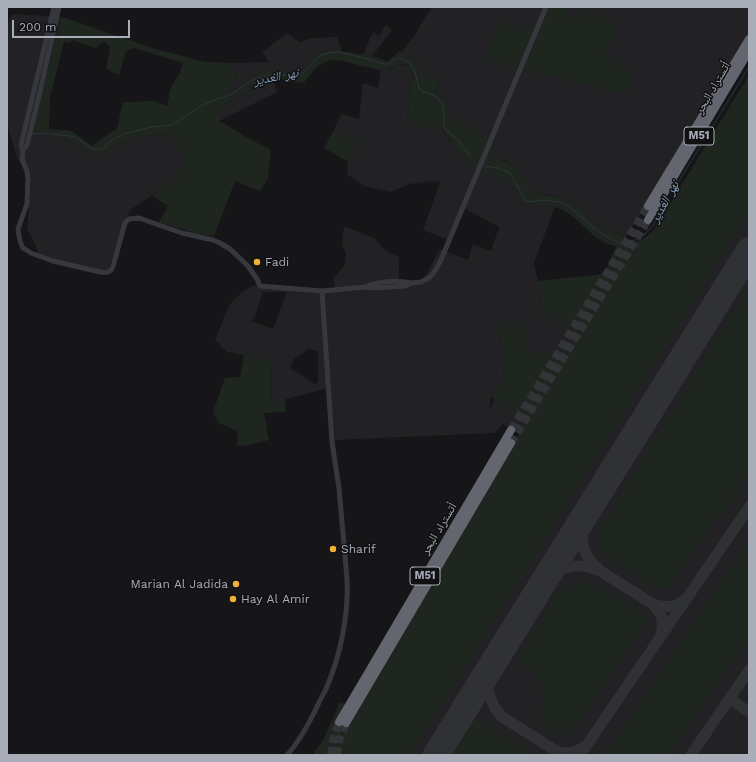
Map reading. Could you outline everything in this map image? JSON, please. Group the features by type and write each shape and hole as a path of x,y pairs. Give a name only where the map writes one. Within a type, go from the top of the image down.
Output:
{"highway":[{"name":"أتستراد البحر","path":"648,206 749,39"},
{"name":"أتستراد البحر","path":"648,220 749,51"},
{"name":"أتستراد البحر","path":"511,430 342,722 511,443"}],"street":[{"path":"54,7 21,145 23,150 22,159 27,171 28,189 27,204 18,231 23,248 32,253 65,264 105,273 109,272 113,266 126,223 129,219 139,218 182,233 220,243 230,249 248,266 260,286 322,291 365,287 370,284 390,282 404,282 411,284 421,282 433,275 451,236 546,7"},
{"path":"23,150 27,145 43,83 59,7"},
{"path":"292,755 326,689 340,644 345,621 347,591 340,496 332,442 322,291"},
{"path":"287,755 296,745"}],"shaded area":[{"path":"432,7 545,7 534,34 484,59 604,54 615,39 575,25 563,7 749,7 749,34 737,58 626,237 605,229 592,221 579,208 568,201 551,195 532,194 527,183 516,169 504,160 489,155 483,138 469,124 449,115 446,102 435,92 439,83 423,74 418,64 401,53 417,32"},
{"path":"545,7 563,7 575,25 588,9 616,21 616,35 604,54 635,73 630,88 618,93 484,59 501,19 534,33"},
{"path":"12,14 62,17 32,129 72,143 97,156 130,138 149,134 174,135 180,147 182,163 177,179 130,210 107,272 39,255 27,229 31,185 24,168 17,158 8,128 7,118 7,26"},
{"path":"62,17 156,49 205,62 232,63 236,77 229,89 231,92 249,79 274,70 299,72 315,55 340,47 342,51 372,56 388,62 399,51 418,64 423,74 439,83 435,92 446,102 449,115 469,124 483,138 494,140 490,155 504,161 516,169 525,180 532,194 553,196 579,207 596,224 626,237 621,245 639,241 654,230 749,75 749,212 412,752 416,755 313,755 323,740 340,702 347,705 365,690 527,421 491,397 504,377 499,325 523,320 527,353 541,353 562,360 578,336 552,316 542,314 538,281 604,274 616,246 600,240 576,219 559,208 534,206 516,201 515,198 520,195 507,180 481,171 473,165 458,150 441,127 427,127 407,123 410,87 413,75 408,66 404,64 397,64 389,69 382,70 341,61 328,61 316,68 304,83 274,79 256,86 224,105 216,108 220,121 251,140 270,149 270,161 268,178 260,191 235,181 214,236 198,234 159,222 168,206 152,196 177,179 182,163 180,147 174,135 149,134 130,138 97,156 72,143 32,129","holes":["72,40 95,48 104,42 110,46 106,69 119,75 126,51 134,48 183,63 180,73 171,87 167,106 155,101 123,102 117,128 92,146 72,131 49,129 50,97 64,42 70,43"]},
{"path":"386,25 392,30 372,56 363,55 373,32 379,36"},
{"path":"287,33 300,42 312,38 337,37 340,47 315,55 299,73 285,70 249,79 231,92 229,89 236,77 232,63 269,62 262,52"},
{"path":"400,64 408,66 413,75 410,87 407,123 427,127 441,127 449,140 470,163 480,170 507,179 520,195 539,206 555,207 534,263 542,314 633,264 749,77 749,755 313,755 318,746 339,737 520,434 503,424 494,433 335,440 329,388 286,399 271,406 272,360 227,352 215,340 227,310 232,302 242,292 251,287 256,285 271,288 322,290 335,288 333,278 345,265 346,254 342,244 344,227 374,238 387,252 399,257 399,282 423,280 440,249 468,260 473,244 491,251 499,227 464,208 447,239 423,230 440,182 433,181 409,184 391,192 364,186 347,174 348,162 360,140 334,130 341,114 359,119 363,83 378,88 381,70 387,70","holes":["263,292 287,292 273,329 251,321 255,316","499,325 527,353 541,353 562,360 578,336 529,421 495,399 489,410 491,397 504,377","309,349 318,351 318,383 315,384 290,368 294,359"]},
{"path":"274,79 277,92 219,121 216,108 224,105 256,86"},
{"path":"334,130 360,140 348,162 324,148"},
{"path":"749,287 749,474 671,585 665,589 657,589 608,558 602,551 599,538 600,529"},
{"path":"244,355 272,360 271,405 286,399 285,412 264,413 269,440 245,446 237,445 238,432 218,423 213,412 225,378 240,377"},
{"path":"749,542 749,638 669,755 603,755"},
{"path":"581,582 597,585 622,599 643,614 645,623 643,629 575,726 566,732 557,734 545,727 540,719 543,696 537,677 529,667 517,660 557,595 562,590"},
{"path":"475,718 534,755 453,755"}],"waterway":[{"name":"نهر الغدير","path":"32,134 41,133 75,137 91,148 100,150 112,140 124,134 151,127 172,125 199,107 230,95 254,79 277,74 295,76 301,75 321,55 338,52 384,64 389,64 397,58 400,58 410,64 414,69 419,88 422,91 437,97 443,104 444,124 446,130 459,141 471,157"},
{"name":"نهر الغدير","path":"485,166 498,168 510,173 526,201 530,202 543,200 559,202 573,209 591,226 605,236 621,243 633,241 644,235 656,221 667,195 679,181 749,67"}],"taxiway":[{"path":"580,755 749,507"},
{"path":"585,514 582,529 583,544 588,558 599,569"},
{"path":"536,593 549,577 562,569 573,566 591,568 602,572 653,604 662,618 661,634"},
{"path":"653,604 673,606 684,600"},
{"path":"490,667 488,685 490,697 495,708 502,717 556,751 558,755"},
{"path":"691,755 749,670"},
{"path":"730,699 749,712"},
{"path":"556,751 571,753 578,751 585,746"}],"runway":[{"path":"436,755 749,251"}],"tunnel":[{"path":"511,430 648,206"},
{"path":"511,443 648,220"},
{"path":"331,755 333,740 339,722"},
{"path":"337,755 339,741 346,723"}],"place":[{"name":"Fadi","path":"257,262"},
{"name":"Sharif","path":"333,549"},
{"name":"Marian Al Jadida","path":"236,584"},
{"name":"Hay Al Amir","path":"233,599"}]}
